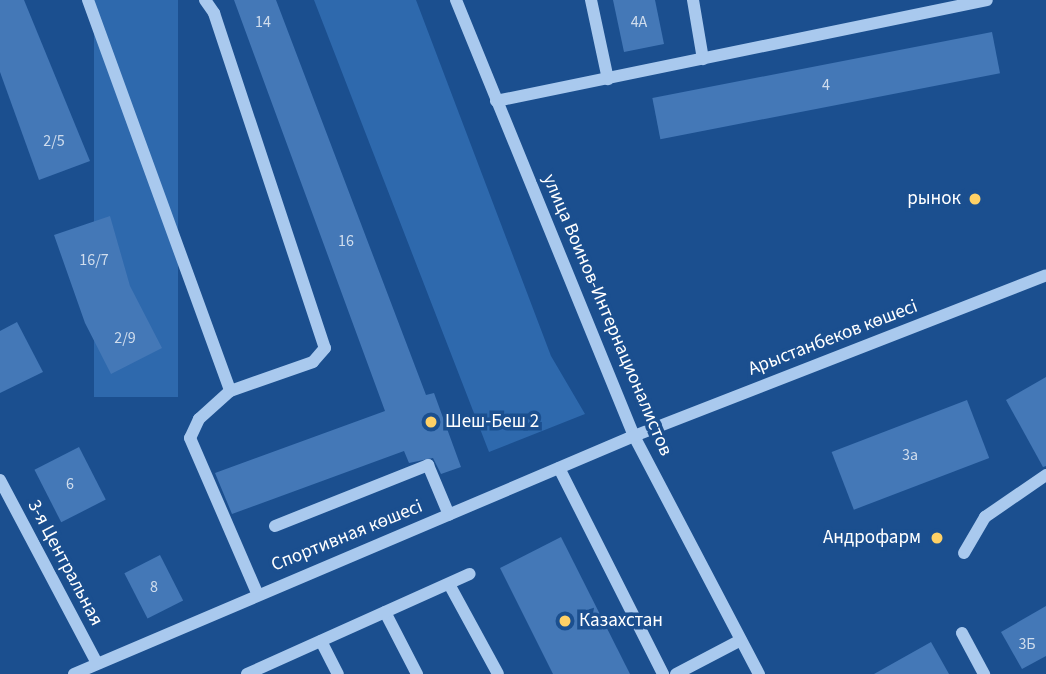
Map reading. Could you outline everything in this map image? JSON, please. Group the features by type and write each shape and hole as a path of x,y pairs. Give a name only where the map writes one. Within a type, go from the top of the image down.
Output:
{"street":[{"path":"88,0 230,391"},
{"path":"205,0 214,13 325,348 313,362 230,391 199,419 190,438 257,593"},
{"name":"улица Воинов-Интернационалистов","path":"456,0 634,436 759,674"},
{"path":"591,0 608,79"},
{"path":"693,0 703,59"},
{"path":"496,102 987,0"},
{"name":"Арыстанбеков көшесі","path":"634,436 1046,275"},
{"name":"Спортивная көшесі","path":"74,674 257,593 449,516 634,436"},
{"path":"275,526 428,465 449,516"},
{"path":"559,468 663,674"},
{"path":"964,553 985,517 1046,475"},
{"name":"3-я Центральная","path":"0,480 97,663"},
{"path":"247,674 261,671 471,574"},
{"path":"449,584 498,674"},
{"path":"385,612 417,674"},
{"path":"962,633 984,674"},
{"path":"676,674 741,640"},
{"path":"321,641 338,674"}],"shaded area":[{"path":"94,0 178,0 178,397 94,397"},
{"path":"314,0 416,0 551,356 585,414 489,452"}],"building":[{"path":"0,0 24,0 90,161 39,180 0,72"},
{"path":"234,0 276,0 426,395 434,393 461,467 441,474 433,458 409,463 404,451 232,514 215,473 385,411"},
{"path":"613,0 655,0 664,44 624,52"},
{"path":"992,32 1000,73 660,139 652,98"},
{"path":"110,216 130,286 162,348 111,374 85,323 54,235"},
{"path":"17,322 43,372 0,393 0,331"},
{"path":"1046,377 1046,466 1043,467 1006,400"},
{"path":"967,400 989,458 854,510 832,452"},
{"path":"79,447 106,500 61,522 34,470"},
{"name":"Казахстан","path":"561,537 630,674 553,674 500,568"},
{"path":"160,555 183,600 148,619 124,573"},
{"path":"1046,606 1046,656 1022,669 1001,632"},
{"path":"931,642 949,674 874,674"}],"place":[{"name":"рынок","path":"975,199"},
{"name":"Шеш-Беш 2","path":"431,422"},
{"name":"Андрофарм","path":"937,538"},
{"name":"Казахстан","path":"565,621"}]}
